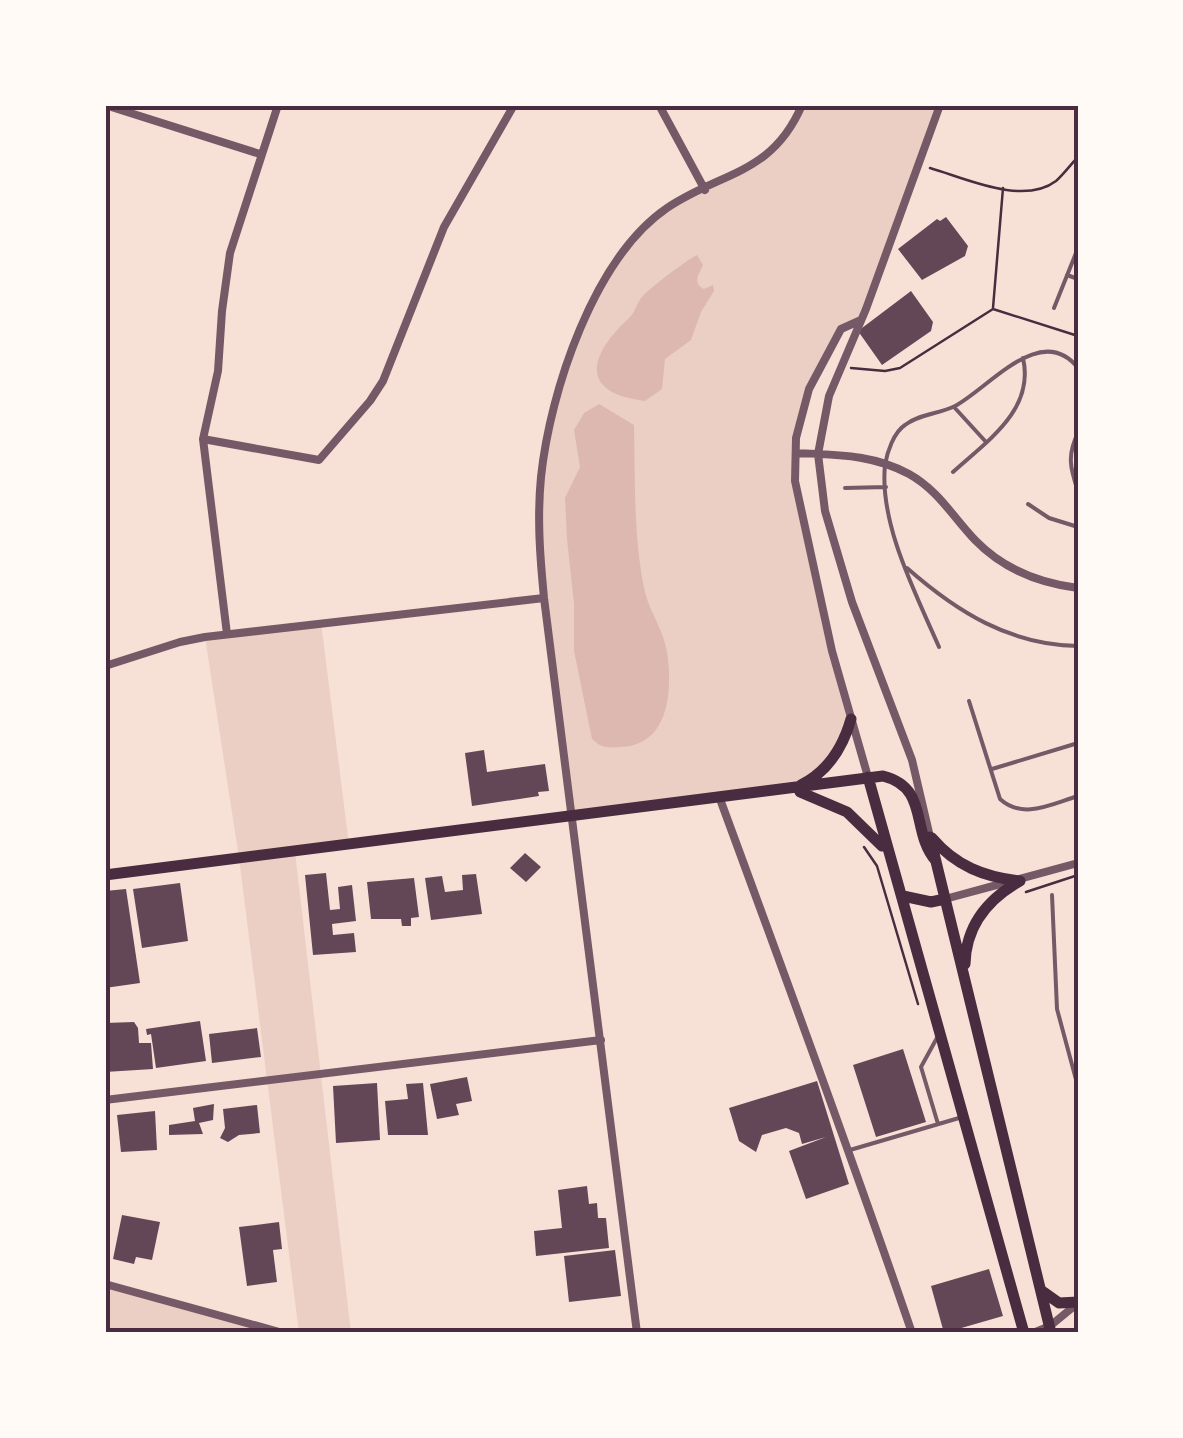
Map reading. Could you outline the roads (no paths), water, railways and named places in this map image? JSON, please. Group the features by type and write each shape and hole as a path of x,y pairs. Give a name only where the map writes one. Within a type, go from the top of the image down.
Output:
{"main road":[{"path":"790,790 824,770 846,738 851,719"},
{"path":"105,875 868,777 890,778 908,789 917,810 924,848 936,861"},
{"path":"868,777 1024,1333"},
{"path":"790,790 830,802 847,812 889,856"},
{"path":"930,836 1050,1330"},
{"path":"930,836 959,863 1022,886"},
{"path":"965,978 966,950 979,917 990,902 1022,886"},
{"path":"903,896 917,901 945,899"},
{"path":"1041,1290 1059,1304 1078,1302"}],"street":[{"path":"105,105 260,154"},
{"path":"227,634 203,439 218,371 230,253 278,105"},
{"path":"203,439 319,460 383,380 444,227 514,105"},
{"path":"660,105 705,190"},
{"path":"636,1333 544,598 538,512 541,474 565,370 615,259 639,230 670,206 761,161 788,133 802,105"},
{"path":"930,836 912,760 852,602 825,511 818,454 821,422 940,105"},
{"path":"861,320 841,329 825,354 800,416 796,453 798,503 832,652 868,777"},
{"path":"796,453 859,456 885,463 938,495 993,557 1052,585 1078,588"},
{"path":"105,666 180,642 227,634 544,598"},
{"path":"720,799 816,1068 850,1150 912,1333"},
{"path":"945,899 1022,886 1078,863"},
{"path":"105,1100 601,1040"},
{"path":"105,1284 283,1333"},
{"path":"1033,1333 1050,1330 1078,1302"}],"lane":[{"path":"1054,308 1078,248"},
{"path":"1067,275 1078,280"},
{"path":"939,647 904,565 886,487 885,463 894,436 903,425 954,406 1034,352 1070,358 1078,368"},
{"path":"954,472 1008,421 1021,398 1026,374 1022,358"},
{"path":"954,406 986,442"},
{"path":"1078,433 1070,449 1070,467 1078,491"},
{"path":"844,488 886,487"},
{"path":"1028,504 1048,518 1078,527"},
{"path":"904,565 946,602 1015,637 1078,646"},
{"path":"969,701 1000,799 1010,809 1025,812 1078,796"},
{"path":"990,770 1078,743"},
{"path":"1052,895 1056,1009 1078,1086"},
{"path":"938,1124 921,1067 940,1032"},
{"path":"850,1150 964,1117"}]}
